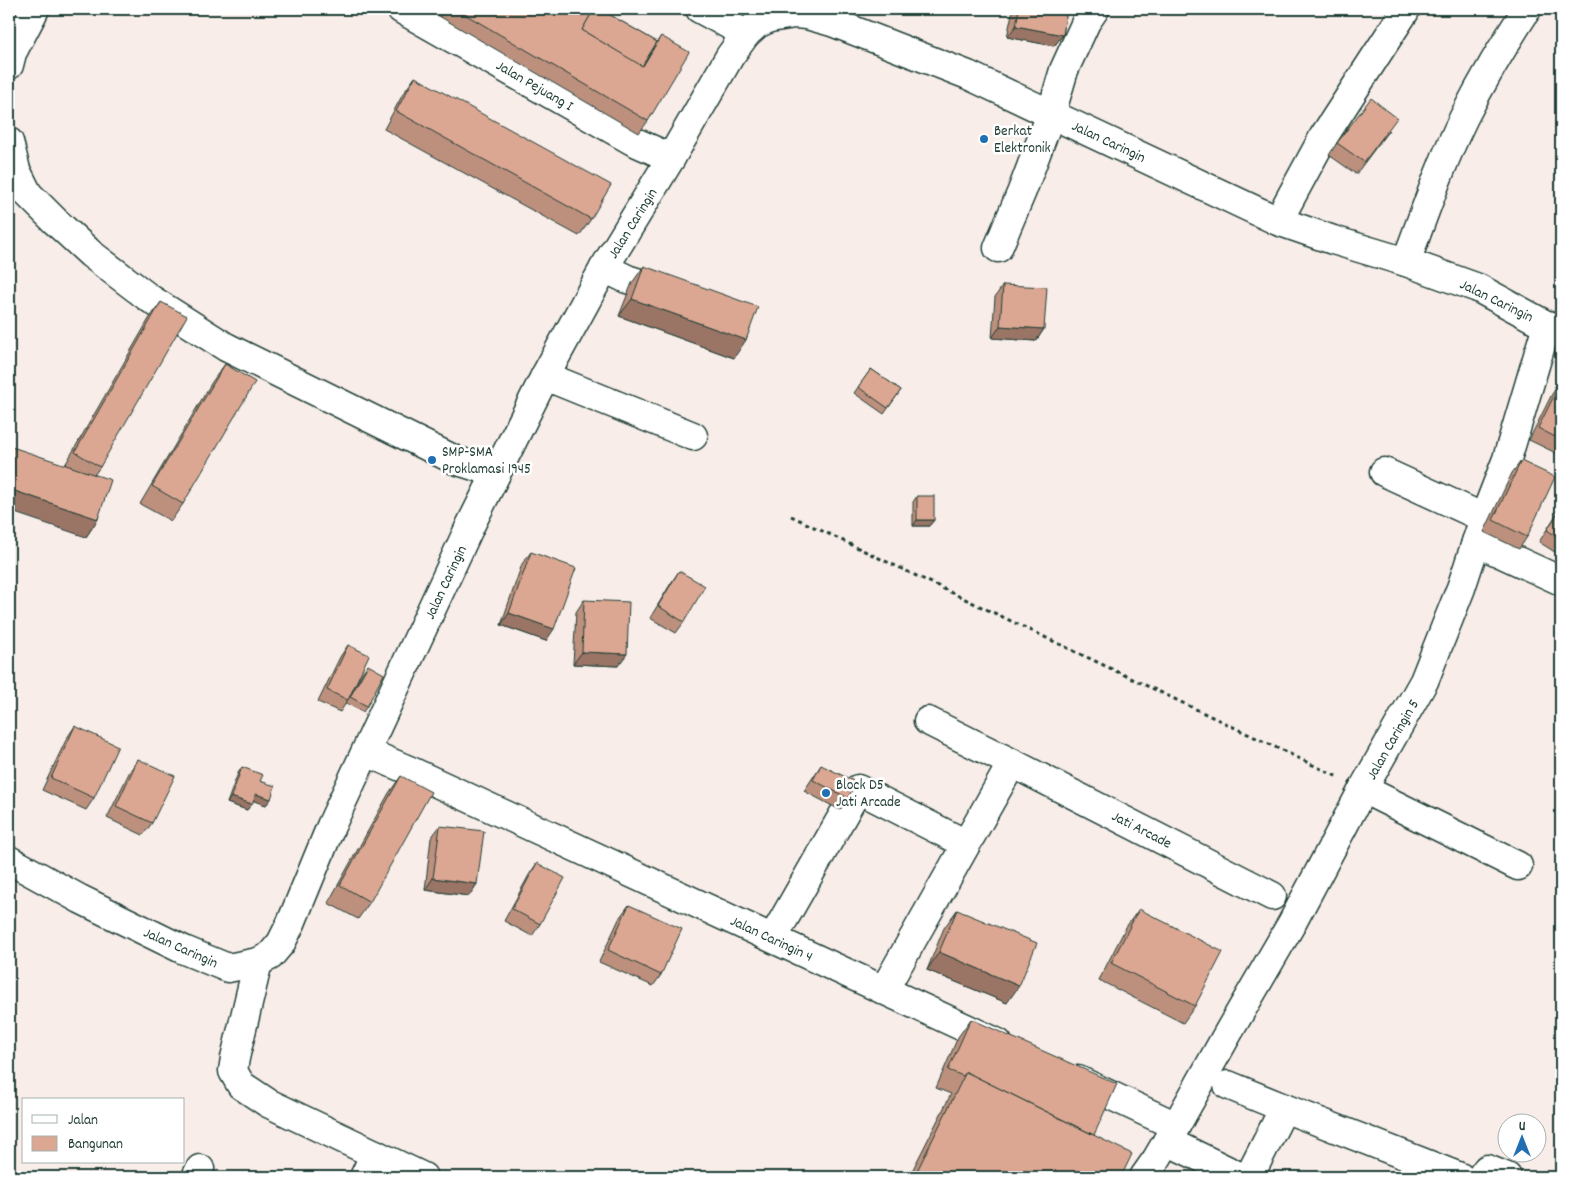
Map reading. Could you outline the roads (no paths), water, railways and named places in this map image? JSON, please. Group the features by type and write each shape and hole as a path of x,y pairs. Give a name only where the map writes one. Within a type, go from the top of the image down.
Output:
{"street":[{"path":"9,65 12,53 34,9"},
{"name":"Jalan Pejuang I","path":"401,9 632,141 671,158"},
{"path":"700,9 755,22"},
{"path":"998,248 1051,114 1064,70 1094,9"},
{"path":"1406,262 1463,119 1489,70 1527,9"},
{"path":"1278,221 1324,136 1405,11"},
{"name":"Jalan Caringin","path":"9,860 80,899 184,950 228,968 258,962 270,956 281,943 291,923 331,826 496,473 545,376 604,268 730,56 755,22 794,14 836,16 1051,114 1278,221 1406,262 1478,288 1554,329"},
{"path":"9,142 16,170 28,194 91,254 149,298 226,347 455,460 496,473"},
{"path":"604,268 627,279 690,299"},
{"name":"Jalan Caringin 5","path":"1162,1156 1228,1032 1292,923 1363,789 1424,681 1461,588 1480,530 1554,329"},
{"path":"545,376 693,436"},
{"path":"1384,472 1561,580"},
{"name":"Jati Arcade","path":"928,721 1012,762 1272,896"},
{"name":"Jalan Caringin 4","path":"366,752 1024,1055"},
{"path":"884,990 1012,762"},
{"path":"777,930 858,789 966,844"},
{"path":"1363,789 1518,866"},
{"path":"258,962 233,1071 241,1085 370,1166 423,1177"},
{"path":"1060,1072 1162,1156 1241,1177"},
{"path":"1228,1085 1284,1108 1409,1168 1460,1177"},
{"path":"1249,1177 1284,1108"},
{"path":"1481,1177 1487,1169 1508,1177"}],"place":[{"name":"Berkat Elektronik","path":"984,139"},
{"name":"SMP-SMA Proklamasi 1945","path":"432,460"},
{"name":"Block D5 Jati Arcade","path":"826,793"}]}
